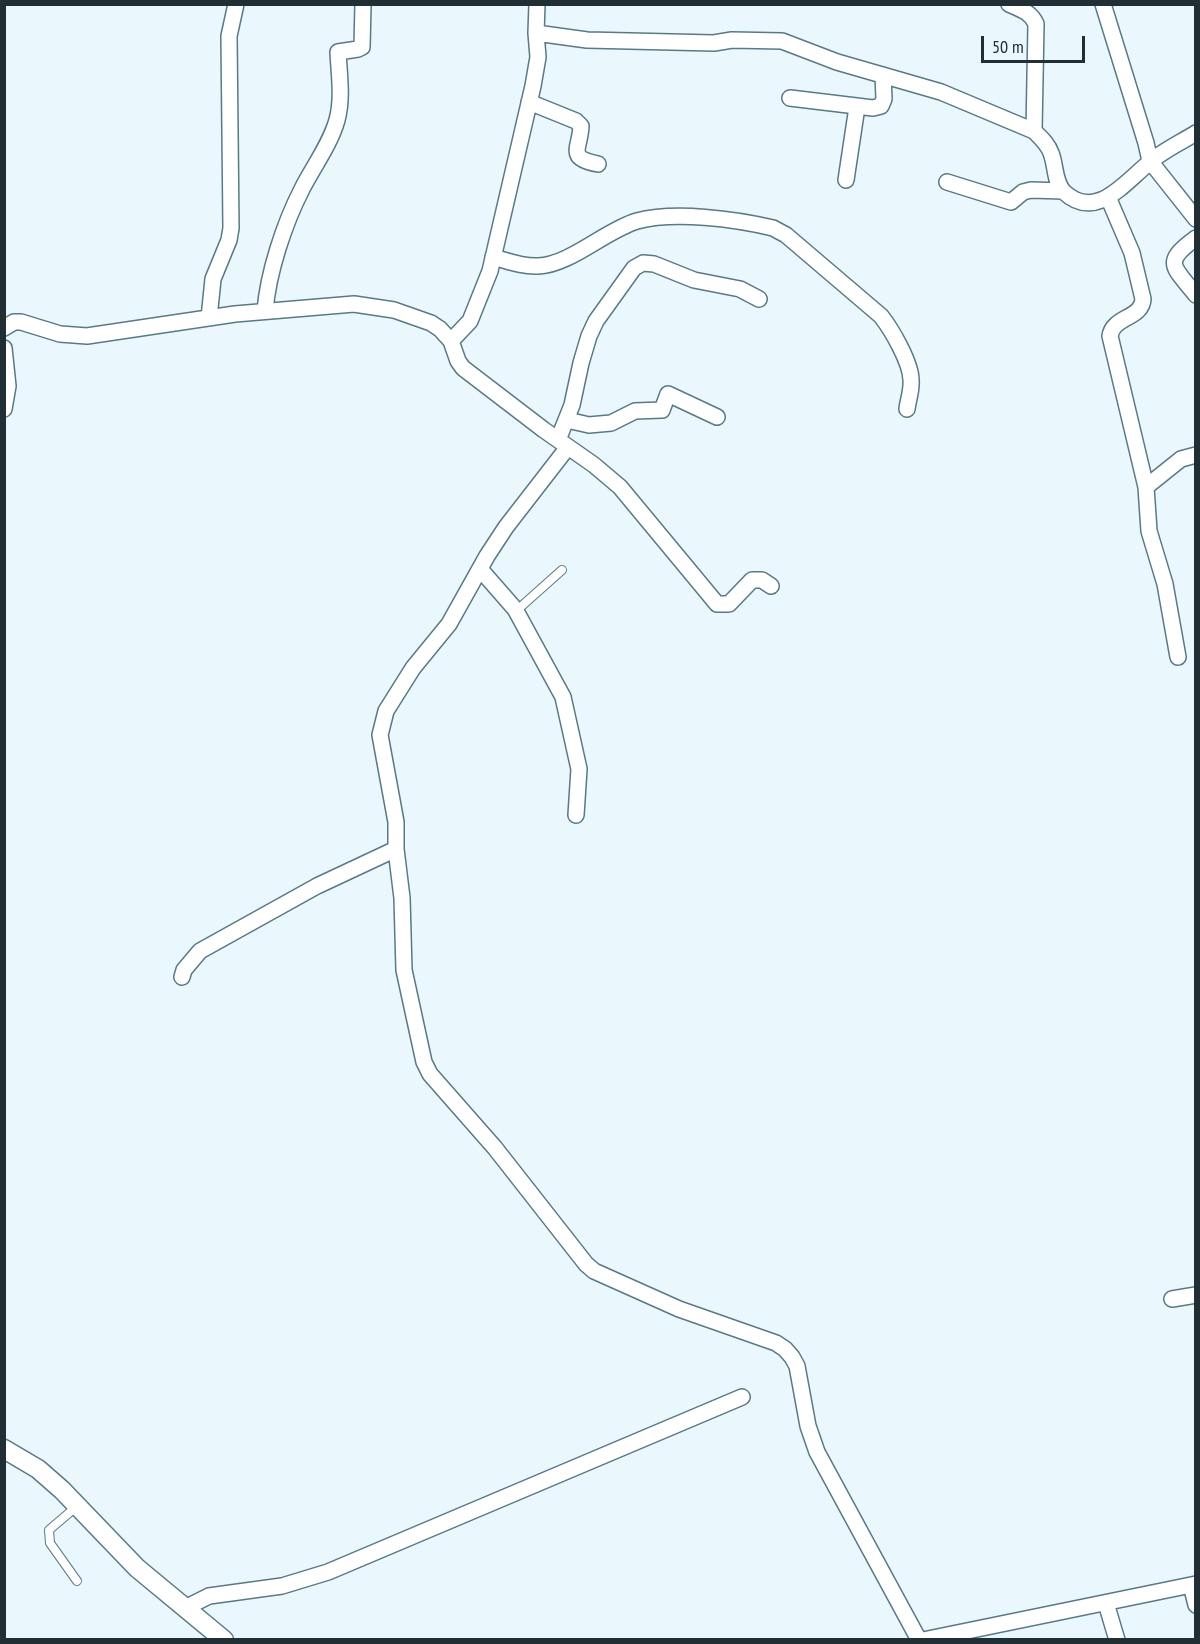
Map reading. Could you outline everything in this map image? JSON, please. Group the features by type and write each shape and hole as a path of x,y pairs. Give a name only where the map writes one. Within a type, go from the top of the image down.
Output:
{"street":[{"path":"209,318 213,279 229,240 231,228 229,36 236,4"},
{"path":"265,311 269,277 294,206 332,134 337,119 340,103 338,52 362,47 363,4"},
{"path":"451,341 470,321 490,271 538,57 537,4"},
{"path":"1009,4 1028,13 1033,17 1035,24 1034,131"},
{"path":"1103,4 1150,161 1196,219"},
{"path":"536,33 587,40 714,43 732,40 782,41 837,62 941,92 1034,131 1051,152 1058,182 1063,191 1076,200 1086,202 1098,202 1115,194 1150,161 1196,133"},
{"path":"790,98 857,106 881,106 884,99 883,75"},
{"path":"529,102 576,121 581,126 576,152 578,157 598,164"},
{"path":"846,180 857,106"},
{"path":"947,182 1011,202 1023,192 1031,190 1063,191"},
{"path":"1108,197 1132,253 1143,299 1143,306 1111,328 1110,336 1146,487 1149,531 1165,584 1178,657"},
{"path":"493,257 528,266 551,264 637,221 666,216 683,216 773,228 794,242 881,316 889,327 910,372 912,382 907,409"},
{"path":"1196,238 1175,255 1173,260 1175,269 1196,294"},
{"path":"759,299 740,289 704,283 654,264 643,263 634,268 596,321 589,336 563,444 506,527 449,624 413,668 386,711 380,735 381,751 396,822 396,849 402,898 404,970 419,1049 430,1074 495,1148 586,1264 594,1271 680,1309 776,1343 792,1357 801,1379 808,1426 817,1452 921,1640 1193,1584 1196,1605"},
{"path":"5,326 21,321 60,334 87,336 209,318 336,304 374,306 430,323 440,329 451,341 463,368 594,465 620,487 717,603 729,604 752,580 762,580 771,586"},
{"path":"4,348 8,386 4,409"},
{"path":"567,420 589,425 611,423 635,411 662,410 668,394 717,417"},
{"path":"1146,487 1181,459 1196,455"},
{"path":"480,569 515,611 563,697 579,769 576,815"},
{"path":"182,977 184,970 200,951 317,886 396,849"},
{"path":"1172,1299 1196,1294"},
{"path":"186,1608 209,1596 282,1586 328,1572 742,1397"},
{"path":"4,1449 38,1469 137,1568 224,1640"},
{"path":"1106,1603 1117,1640"}],"lane":[{"path":"515,611 562,570"},
{"path":"77,1506 49,1530 50,1543 77,1581"}]}
